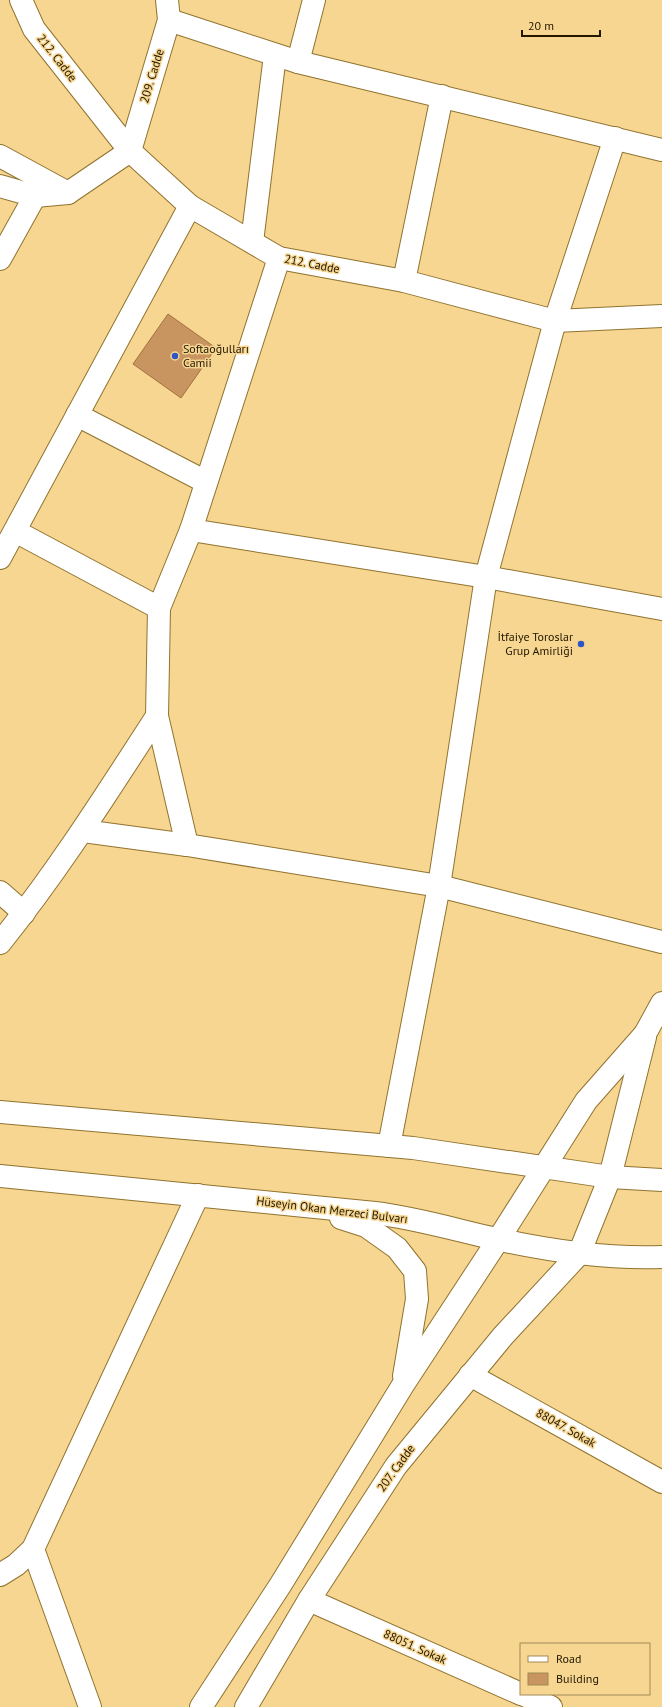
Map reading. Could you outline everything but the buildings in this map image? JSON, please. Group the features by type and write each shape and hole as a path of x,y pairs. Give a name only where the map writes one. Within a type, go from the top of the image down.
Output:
{"street":[{"name":"212. Cadde","path":"21,0 34,28 130,151 190,206 279,258 404,281 555,321 662,316"},
{"path":"298,62 314,0"},
{"name":"209. Cadde","path":"130,151 168,10"},
{"path":"168,10 275,55 298,62 662,150"},
{"path":"252,242 275,55"},
{"path":"404,281 442,96"},
{"path":"389,1146 439,886 486,577 555,321 615,138"},
{"path":"0,186 35,196 68,193 130,151"},
{"path":"0,156 68,193"},
{"path":"0,259 35,196"},
{"path":"0,558 190,206"},
{"path":"187,845 157,716 159,608 191,530 279,258"},
{"path":"77,416 206,482"},
{"path":"191,530 486,577 662,609"},
{"path":"14,531 159,608"},
{"path":"0,943 24,913 83,830 157,716"},
{"path":"83,830 187,845 439,886 662,942"},
{"path":"0,892 24,913"},
{"path":"580,1254 610,1177 646,1034 662,1003"},
{"path":"201,1707 281,1584 402,1385 498,1240 586,1101 646,1034"},
{"path":"0,1112 413,1148 610,1177 662,1180"},
{"name":"Hüseyin Okan Merzeci Bulvarı","path":"0,1176 302,1204 399,1216 498,1240 580,1254 644,1258 662,1257"},
{"path":"0,1575 16,1565 33,1549 198,1195"},
{"path":"302,1204 366,1226 397,1248 415,1271 417,1299 402,1385"},
{"name":"207. Cadde","path":"246,1707 309,1600 396,1466 503,1336 580,1254"},
{"name":"88047. Sokak","path":"470,1375 662,1482"},
{"path":"33,1549 90,1707"},
{"name":"88051. Sokak","path":"309,1600 520,1694"},
{"name":"88051. Sokak","path":"523,1695 551,1707"}],"place":[{"name":"Softaoğulları Camii","path":"175,356"},
{"name":"İtfaiye Toroslar Grup Amirliği","path":"581,644"}]}
